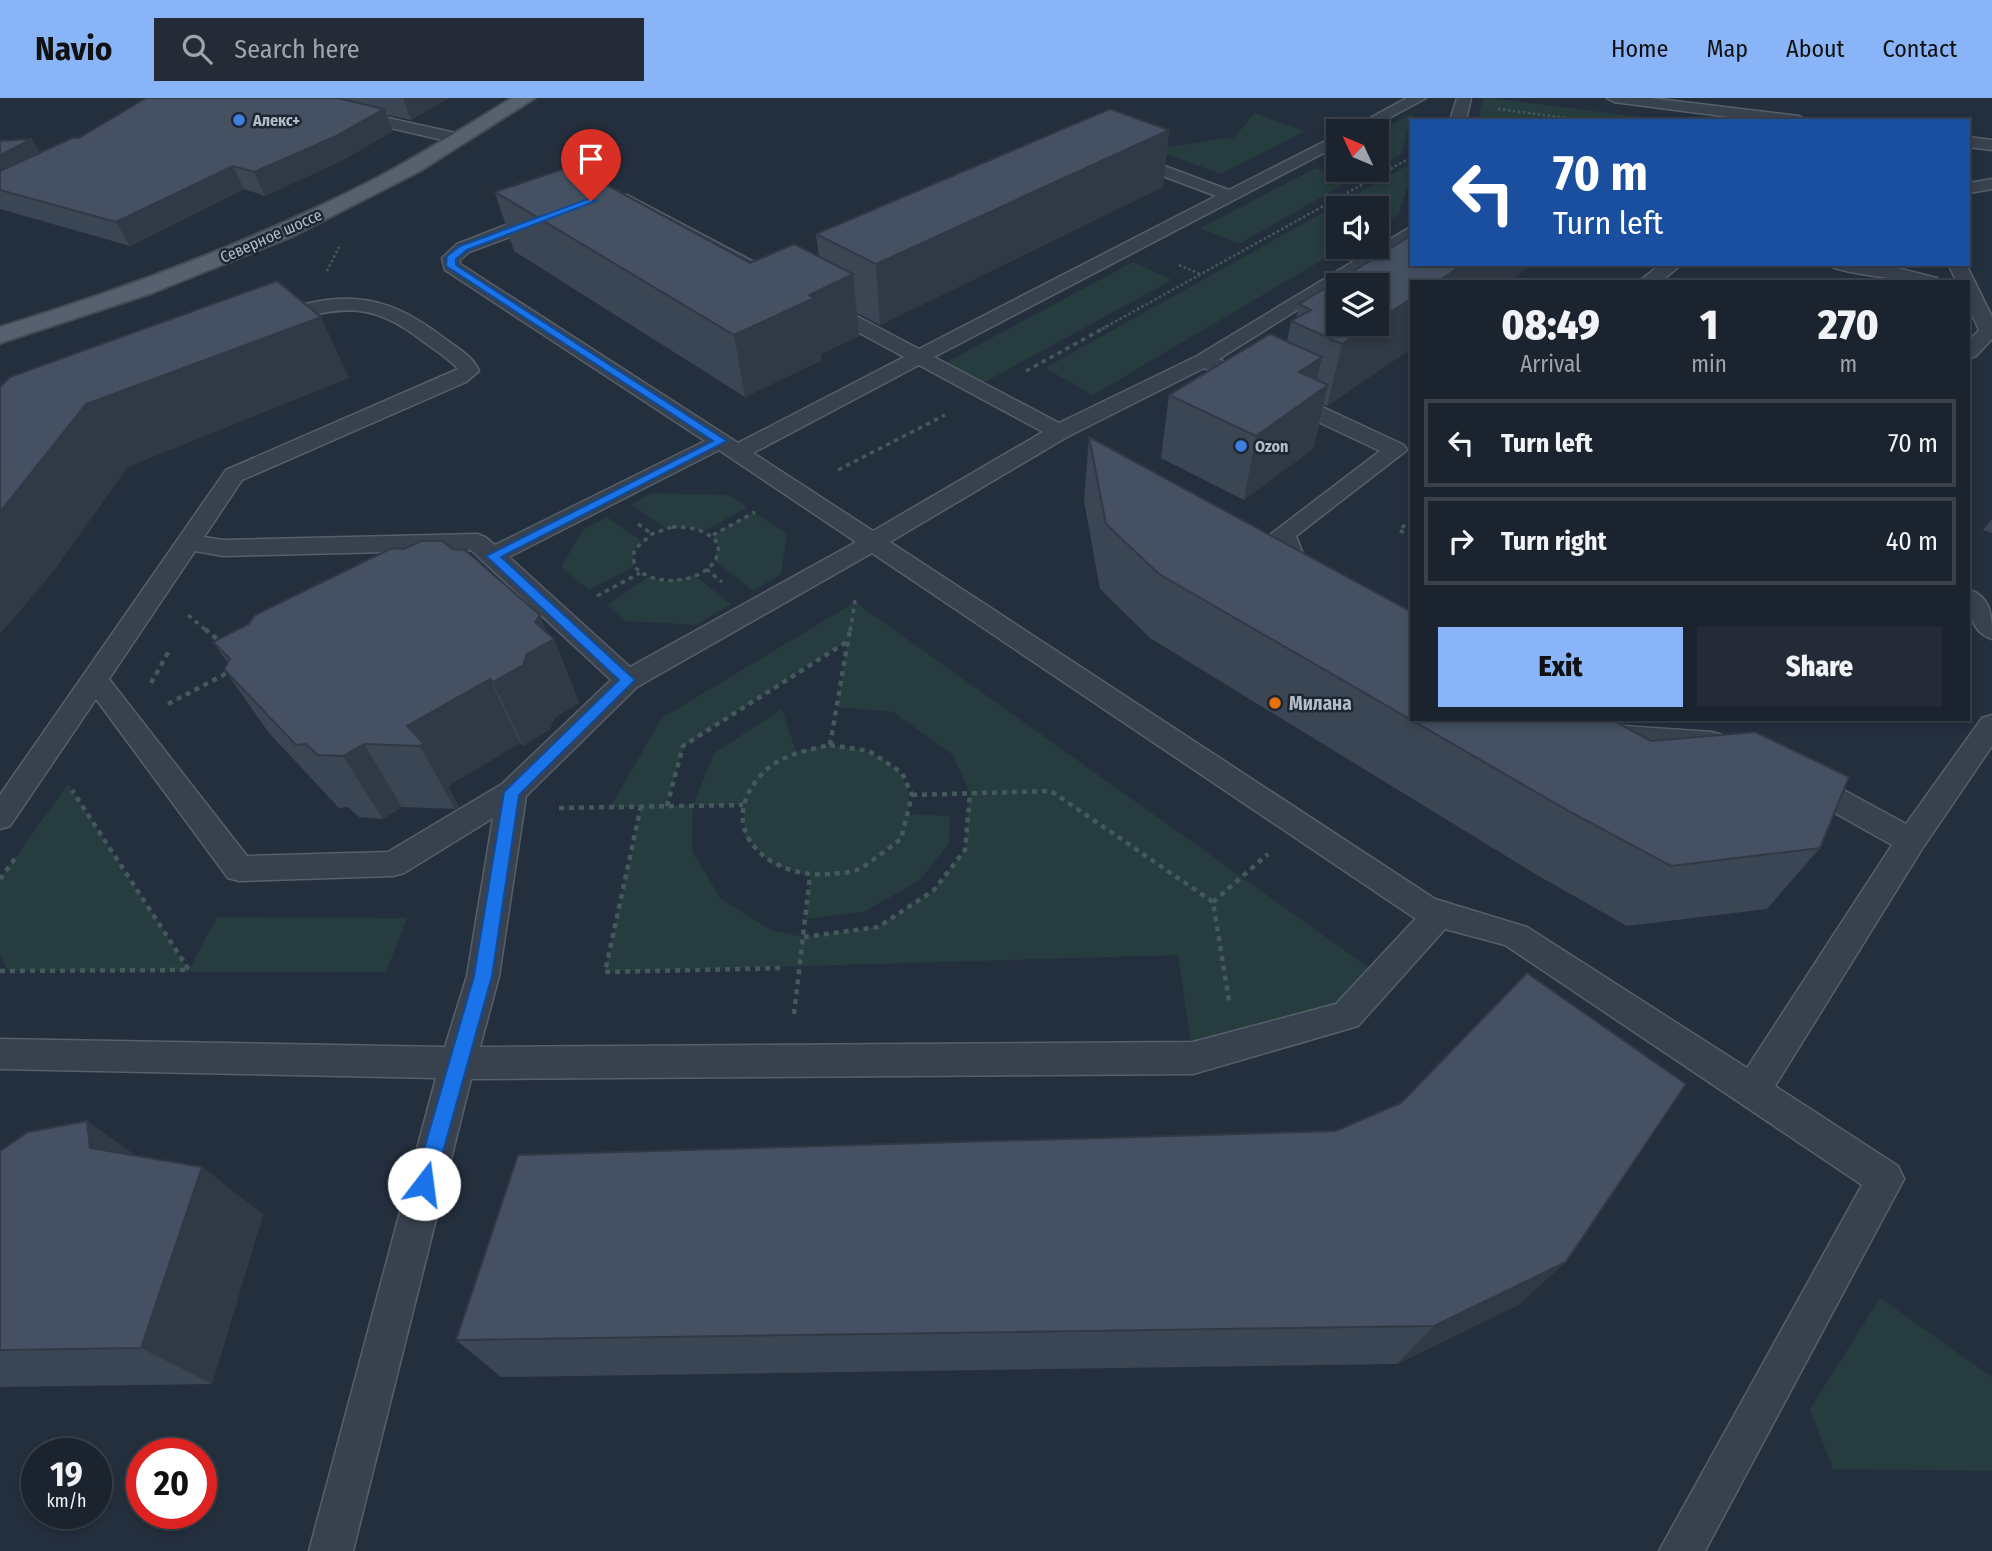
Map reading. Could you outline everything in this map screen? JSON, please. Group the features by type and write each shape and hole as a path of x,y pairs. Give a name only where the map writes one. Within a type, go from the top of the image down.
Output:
{"main road":[{"name":"Северное шоссе","path":"0,335 148,288 232,255 375,187 525,98"}],"lane":[{"path":"278,98 460,139"},
{"path":"1378,119 1419,98"},
{"path":"1459,119 1464,98"},
{"path":"1614,98 1783,119"},
{"path":"1970,142 1992,145"},
{"path":"492,556 919,357 1326,146"},
{"path":"1114,152 1230,196"},
{"path":"1970,188 1992,184"},
{"path":"1059,432 627,200 611,198 591,201 463,248 451,258 451,266 729,446 1438,916 1495,926 1516,936 1885,1179 1681,1551"},
{"path":"95,679 240,869 393,864 510,801 628,680 873,542 1059,432 1204,360 1410,232"},
{"path":"1650,280 1670,266"},
{"path":"1866,266 1897,268 1925,280"},
{"path":"778,281 803,270"},
{"path":"1970,292 1989,331 1970,351"},
{"path":"0,818 234,475 459,378 469,370 466,364 395,314 369,307 310,306 245,328"},
{"path":"1204,360 1404,445"},
{"path":"1331,586 1296,567 1283,534 1404,445"},
{"path":"189,542 222,548 477,542 628,680"},
{"path":"1970,599 1992,630"},
{"path":"1591,721 1619,736 1734,743"},
{"path":"1752,1091 1911,841 1992,725"},
{"path":"1781,769 1911,841"},
{"path":"331,1551 483,976 510,801"},
{"path":"0,1054 458,1063 1194,1058 1346,1016 1438,916"}],"path":[{"path":"1489,108 1573,119"},
{"path":"713,536 754,512 986,393 1410,158"},
{"path":"747,508 763,518"},
{"path":"1410,521 1399,530 1410,536"},
{"path":"672,527 689,527 713,536 719,545 715,561 695,576 665,581 639,573 634,566 634,550 652,534 672,527"},
{"path":"181,626 188,614 189,542"},
{"path":"596,596 639,573"},
{"path":"589,590 607,605"},
{"path":"830,745 855,602"},
{"path":"188,614 227,647"},
{"path":"130,724 175,639"},
{"path":"667,806 684,746 848,640"},
{"path":"130,724 235,669"},
{"path":"830,745 869,751 902,773 912,795 901,839 855,871 810,876 771,864 745,836 743,805 762,773 795,753 830,745"},
{"path":"0,971 189,970 46,751"},
{"path":"912,795 1051,791 1213,902 1236,1047"},
{"path":"804,937 878,927 933,891 965,850 970,794"},
{"path":"510,801 641,806 743,805"},
{"path":"641,806 604,972 785,968"},
{"path":"1213,902 1299,825"},
{"path":"789,1061 810,876"}],"green space":[{"path":"1483,98 1491,98 1656,119 1478,119"},
{"path":"1254,113 1305,131 1221,174 1153,149 1235,137"},
{"path":"1413,113 1410,119 1401,154 1390,160 1390,126"},
{"path":"1410,164 1410,180 1398,215 1389,220 1389,196 1353,196 1378,182 1390,182 1390,175"},
{"path":"1316,168 1326,172 1326,182 1347,182 1239,244 1200,228"},
{"path":"1326,211 1326,258 1093,395 1045,368"},
{"path":"1133,262 1172,280 983,383 945,363"},
{"path":"652,493 729,495 747,507 705,531 689,527 666,529 631,504"},
{"path":"754,512 787,534 781,574 753,591 715,561 718,545 713,535"},
{"path":"607,517 643,542 634,550 634,566 589,590 561,567 583,530"},
{"path":"695,576 731,604 696,625 626,621 607,605 648,577 665,581"},
{"path":"855,602 1382,977 1346,1016 1193,1058 1178,955 605,972 641,807 610,807 662,718","holes":["847,641 837,707 893,712 953,755 970,794 965,850 933,891 878,927 804,937 773,931 721,899 692,851 693,805 667,806 684,746"]},
{"path":"782,709 796,752 833,746 863,751 889,763 899,772 906,784 908,814 950,816 949,843 919,881 863,912 806,919 810,876 771,864 745,836 743,805 693,805 714,753"},
{"path":"68,784 189,970 217,917 407,918 386,972 9,971 0,956 0,879"},
{"path":"1880,1298 1992,1377 1992,1471 1833,1469 1810,1409"}],"building":[{"path":"146,98 337,98 384,109 334,137 254,172 233,166 116,222 0,190 0,171 72,138 79,138"},
{"path":"1110,109 1169,130 876,264 816,234"},
{"path":"32,139 0,155 0,141"},
{"path":"572,166 750,263 794,244 853,274 809,295 814,298 734,335 495,192"},
{"path":"1410,236 1410,266 1461,266 1440,280 1410,280 1410,299 1389,313 1389,273 1350,273 1373,259 1389,259 1389,249"},
{"path":"277,281 321,317 86,404 0,512 0,387 10,377"},
{"path":"1326,288 1326,336 1354,336 1342,344 1291,321 1311,310 1299,304"},
{"path":"1270,334 1322,357 1299,372 1328,385 1256,436 1169,395"},
{"path":"1089,437 1410,611 1410,719 1159,574 1106,524"},
{"path":"421,541 443,541 452,549 465,550 540,615 535,622 554,639 527,654 523,665 493,682 490,679 407,726 424,744 420,746 364,744 343,756 318,755 306,744 296,745 224,669 230,659 213,642 249,624 255,615 392,548 404,549"},
{"path":"1413,721 1615,721 1651,741 1755,732 1849,777 1820,848 1671,866 1574,814"},
{"path":"1527,973 1686,1084 1566,1262 1434,1326 456,1340 518,1155 1336,1131 1401,1103"},
{"path":"87,1121 90,1148 202,1167 141,1348 0,1350 0,1151 28,1132"}],"place":[{"name":"Алекс+","path":"239,120"},
{"name":"Ozon","path":"1241,446"},
{"name":"Милана","path":"1275,703"}],"route":[{"path":"424,1184 483,976 512,792 628,680 492,556 721,441 451,266 451,258 463,248 591,201"}]}
